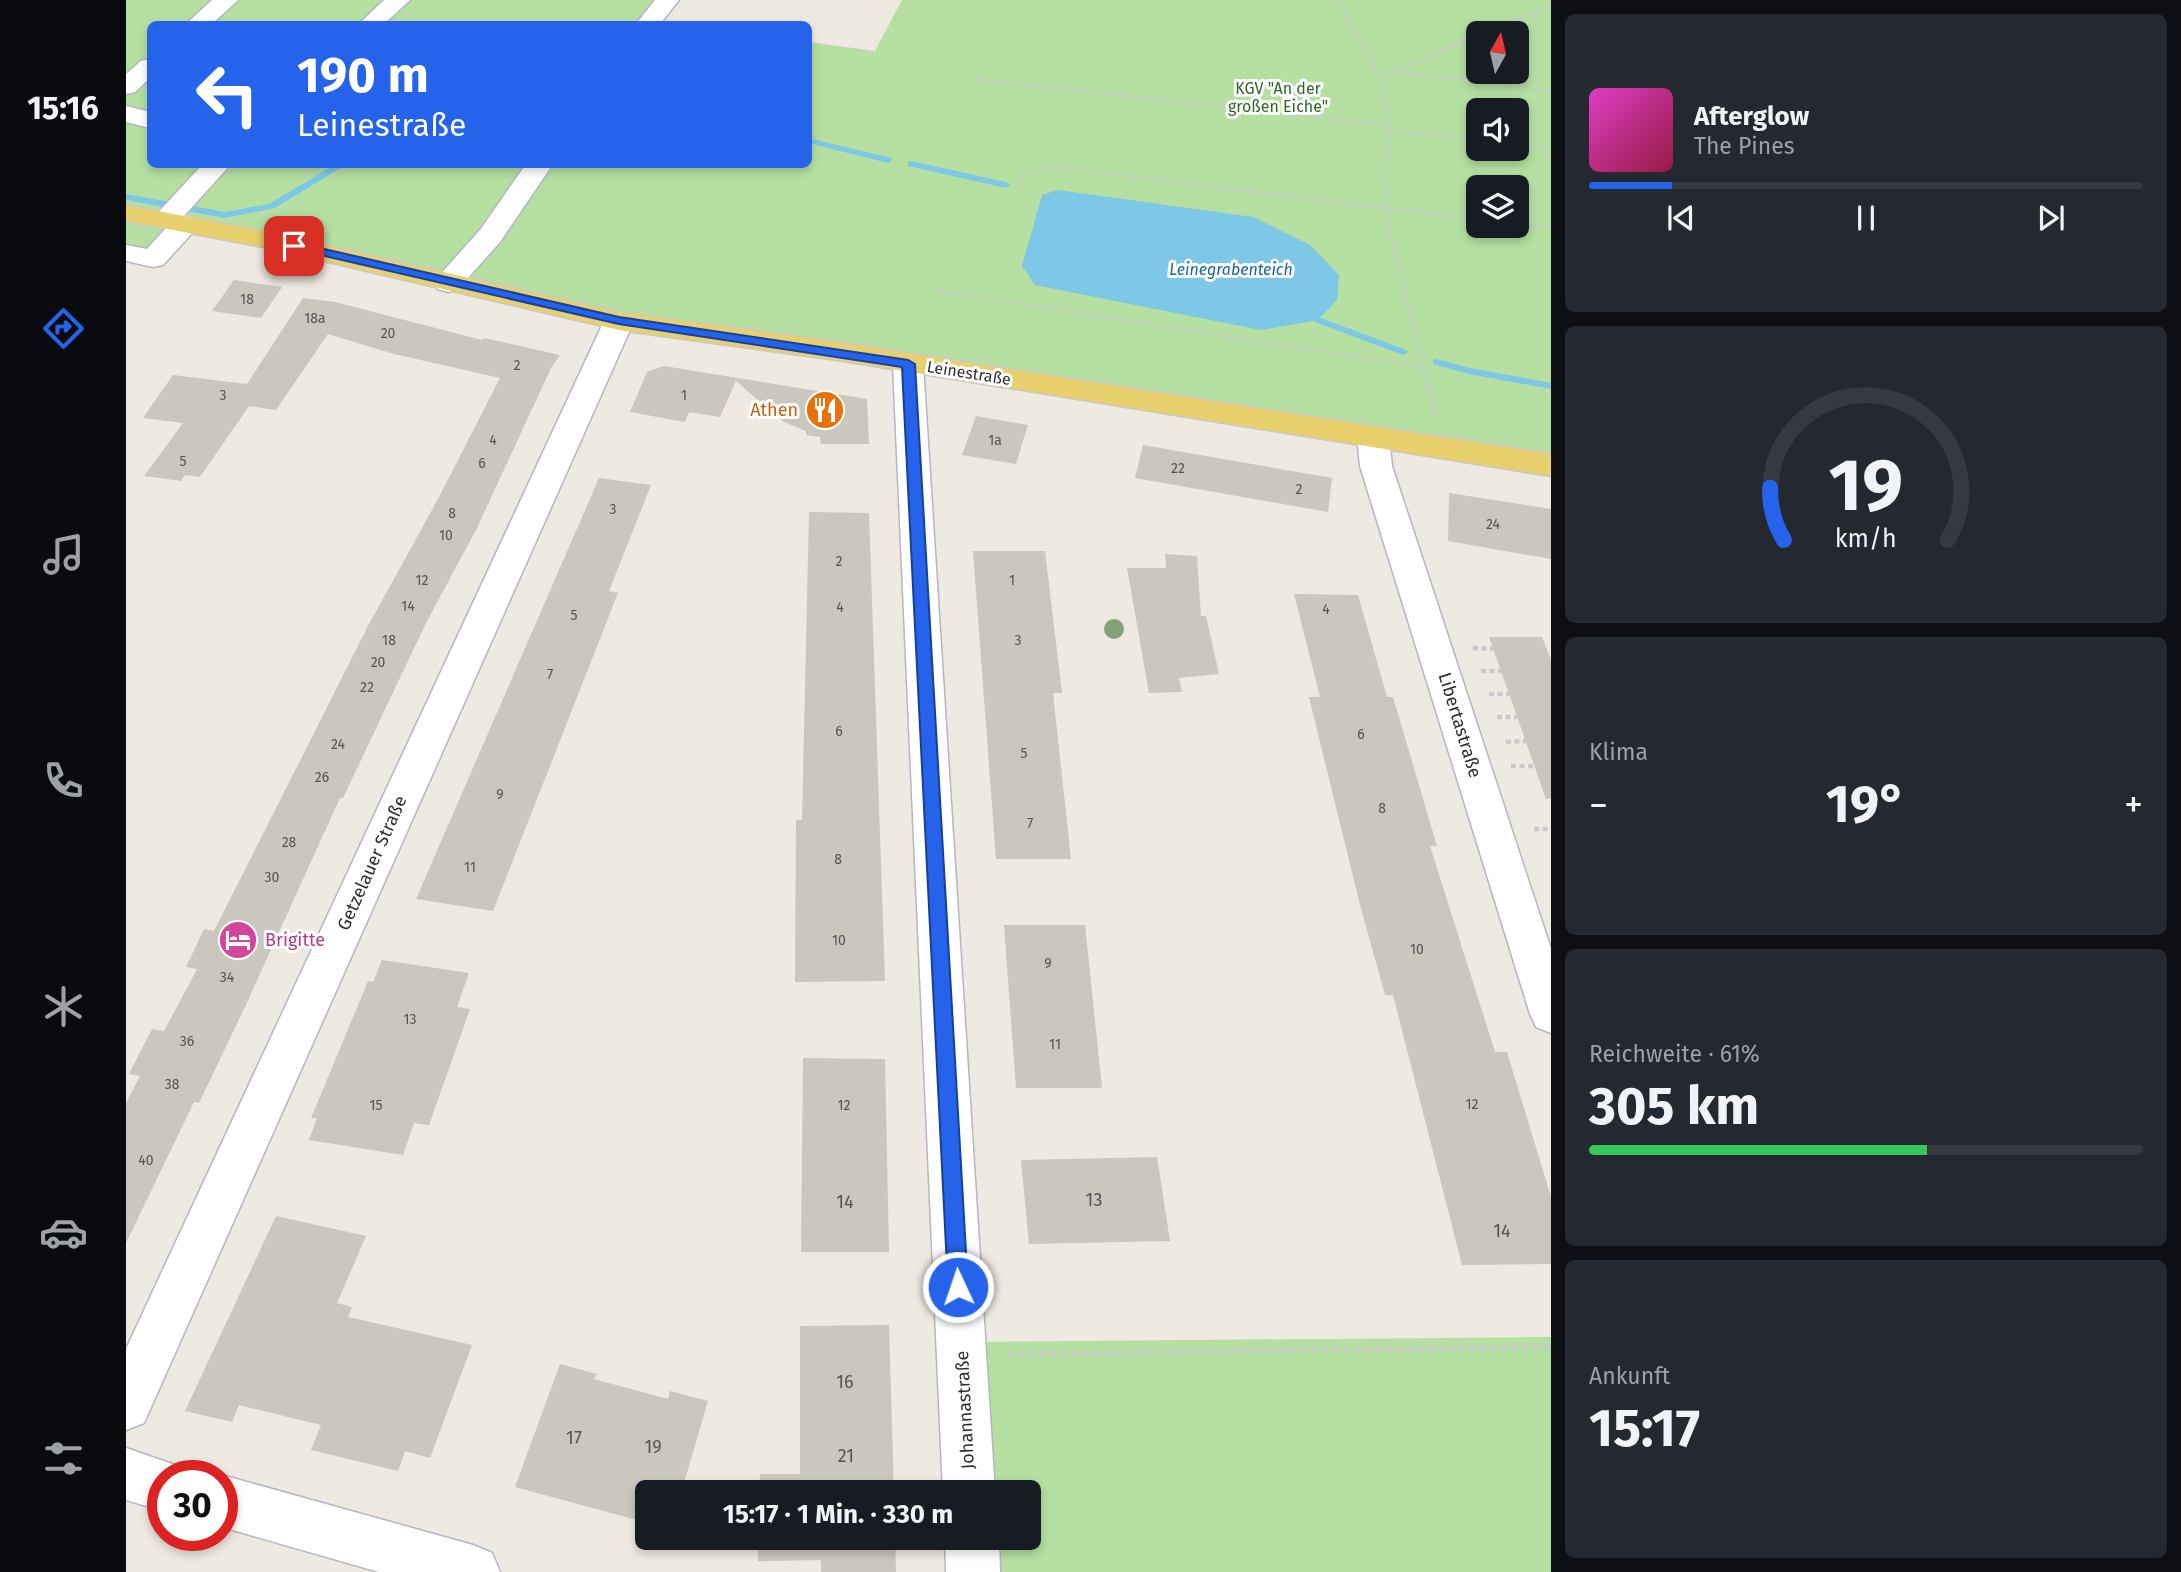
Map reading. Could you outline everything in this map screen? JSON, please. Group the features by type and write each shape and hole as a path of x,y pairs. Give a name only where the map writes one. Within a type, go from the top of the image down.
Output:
{"main road":[{"name":"Leinestraße","path":"126,213 177,214 268,240 619,321 1551,466"}],"street":[{"path":"202,21 226,0"},
{"path":"374,21 398,0"},
{"path":"650,21 667,0"},
{"path":"126,87 147,69"},
{"path":"126,114 147,119"},
{"path":"126,253 153,258 177,214 215,168"},
{"path":"448,283 490,236 537,168"},
{"name":"Getzelauer Straße","path":"126,1405 619,321"},
{"name":"Johannastraße","path":"908,364 968,1480"},
{"name":"Libertastraße","path":"1373,437 1376,466 1551,1014"},
{"path":"126,1474 147,1480"},
{"path":"238,1506 473,1572"},
{"path":"972,1550 973,1572"}],"path":[{"path":"980,0 985,0"},
{"path":"1338,0 1385,86 1387,128 1384,208 1422,367 1447,449"},
{"path":"1510,21 1551,6"},
{"path":"1381,77 1466,40"},
{"path":"1394,72 1551,90"},
{"path":"976,79 1466,138"},
{"path":"1529,146 1548,148"},
{"path":"1018,188 1022,176 1050,167 1466,217"},
{"path":"1529,224 1551,227"},
{"path":"935,290 1422,367"},
{"path":"962,1355 1551,1348"}],"green space":[{"name":"KGV \"An der großen Eiche\"","path":"126,0 667,0 652,21 147,21 147,168 812,168 812,42 875,51 902,0 1551,0 1551,465 619,321 186,224 153,259 126,253"},
{"path":"1551,1337 1551,1572 973,1572 972,1550 1041,1550 1041,1480 968,1480 961,1342"}],"water":[{"name":"Leinegrabenteich","path":"1058,190 1253,217 1310,245 1339,275 1337,300 1318,320 1261,330 1035,285 1022,266 1042,195"}],"building":[{"path":"234,280 282,287 261,318 212,311"},
{"path":"303,298 335,302 482,340 484,338 560,355 551,368 477,528 426,623 343,798 340,798 199,1103 194,1102 126,1243 126,1103 140,1076 129,1074 152,1029 164,1031 197,969 186,967 204,929 214,931 368,626 438,499 500,378 394,354 328,334 276,410 249,406 200,477 185,475 181,481 144,476 183,423 143,418 173,375 247,384"},
{"path":"664,366 867,399 869,444 821,444 820,437 806,435 806,431 784,422 736,381 720,417 689,412 685,422 630,412 647,372"},
{"path":"976,416 1028,425 1016,464 962,455"},
{"path":"1143,445 1332,478 1328,512 1135,478"},
{"path":"599,478 651,485 609,591 618,593 493,911 416,899"},
{"path":"1449,493 1551,509 1551,559 1448,541"},
{"path":"809,512 869,513 885,981 795,982 796,820 802,820"},
{"path":"973,551 1045,551 1062,693 1053,693 1071,859 996,859"},
{"path":"1165,554 1197,556 1201,616 1206,616 1219,674 1179,678 1182,692 1149,693 1127,568 1166,568"},
{"path":"1294,594 1358,595 1387,697 1393,697 1437,846 1430,846 1495,1052 1507,1052 1551,1197 1551,1264 1462,1265 1393,995 1385,995 1360,905 1309,697 1320,697"},
{"path":"1489,637 1542,637 1551,660 1551,798 1546,799"},
{"path":"1004,925 1085,925 1102,1088 1016,1088"},
{"path":"382,960 469,973 457,1007 470,1009 429,1125 414,1123 403,1155 309,1140 317,1118 311,1118 368,981 373,982"},
{"path":"803,1058 885,1059 889,1252 801,1252"},
{"path":"1157,1157 1170,1241 1029,1244 1021,1160"},
{"path":"276,1216 366,1236 337,1303 352,1307 348,1317 472,1345 430,1458 405,1451 398,1471 311,1450 321,1425 239,1405 232,1422 185,1411"},
{"path":"889,1325 894,1480 760,1480 760,1474 800,1474 800,1326"},
{"path":"560,1364 597,1374 594,1379 668,1399 670,1391 708,1401 685,1480 635,1480 635,1519 515,1487"},
{"path":"758,1550 895,1550 896,1572 821,1572 821,1560 758,1561"}],"waterway":[{"path":"812,141 888,160"},
{"path":"911,164 1006,185"},
{"path":"126,197 225,215 272,206 336,168"},
{"path":"1318,320 1403,352"},
{"path":"1436,362 1551,386"}],"place":[{"name":"Athen","path":"825,410"},
{"name":"Brigitte","path":"238,940"}],"route":[{"path":"294,246 619,321 837,351 908,364 958,1287"}]}
